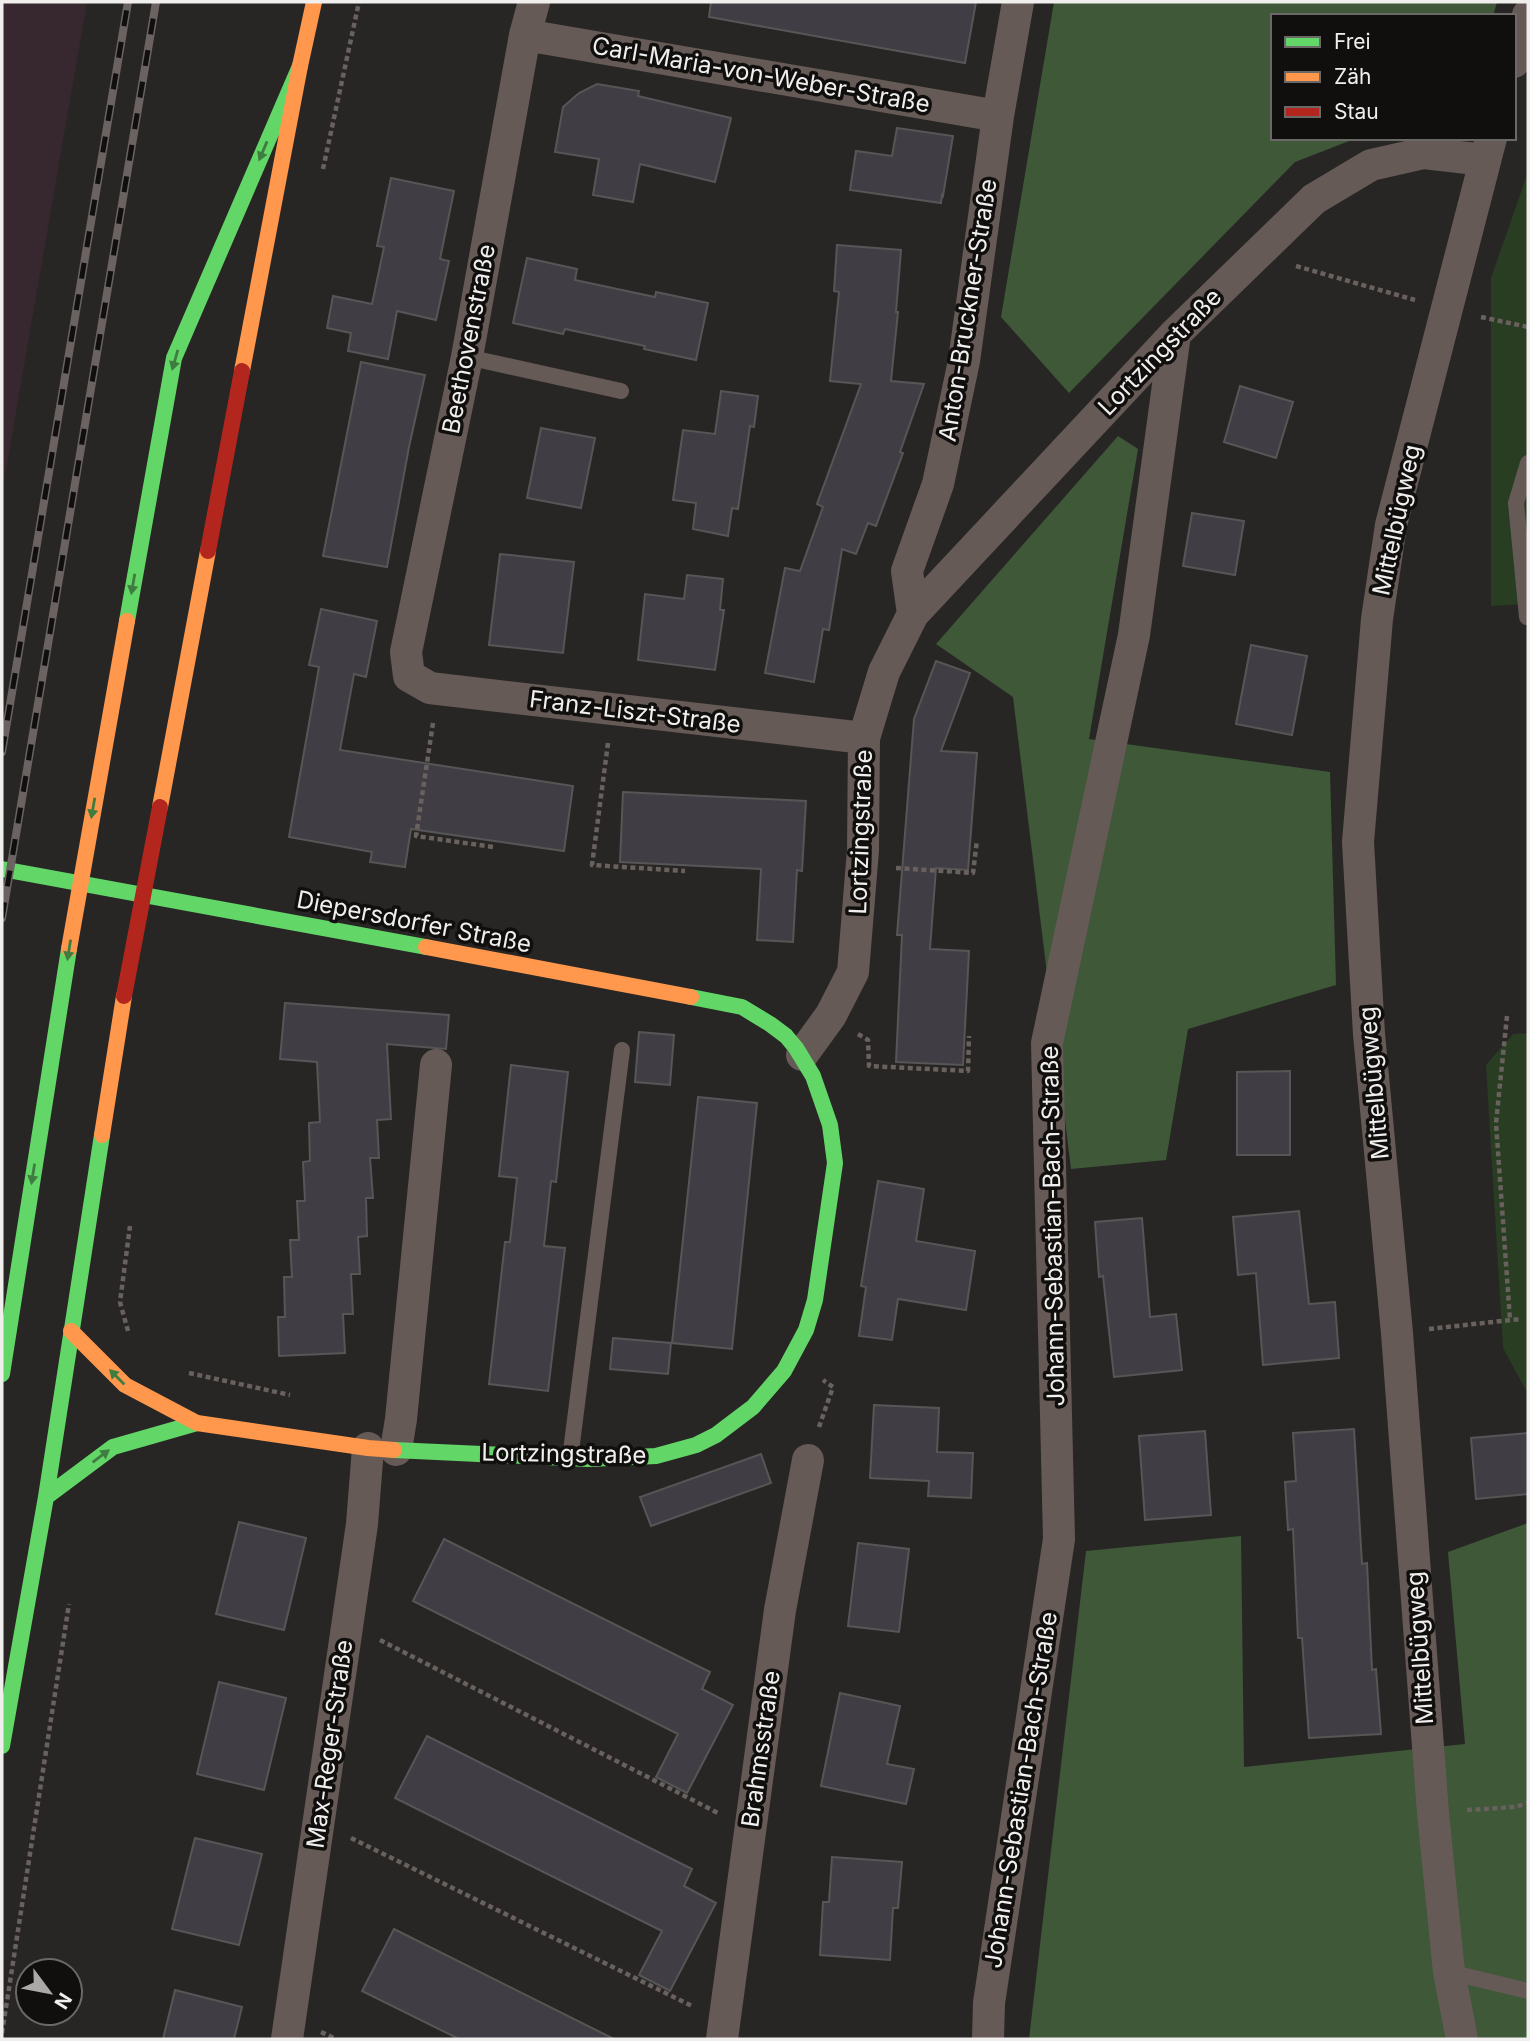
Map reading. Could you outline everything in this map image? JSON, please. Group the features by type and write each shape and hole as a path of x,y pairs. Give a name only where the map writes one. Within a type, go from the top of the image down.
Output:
{"main road":[{"path":"2,1745 46,1497 124,996 314,2"},
{"path":"2,1374 80,882 174,358 300,66"},
{"name":"Diepersdorfer Straße","path":"2,869 742,1007 765,1020 785,1036 802,1055"},
{"name":"Lortzingstraße","path":"197,1423 382,1449 570,1459 645,1458 696,1444 722,1430 772,1388 792,1360 812,1310 835,1159 831,1128 819,1090 802,1055"},
{"path":"71,1331 125,1385 197,1423"},
{"path":"46,1497 113,1447 197,1423"},
{"path":"2,1721 2,1745"}],"street":[{"name":"Beethovenstraße","path":"409,676 406,652 467,357 525,35 534,2"},
{"name":"Anton-Bruckner-Straße","path":"913,614 907,571 938,484 964,361 998,116 1018,2"},
{"path":"1516,55 1528,15"},
{"name":"Carl-Maria-von-Weber-Straße","path":"525,35 998,116"},
{"name":"Lortzingstraße","path":"802,1055 831,1015 853,972 862,866 864,738 884,672 913,614 1175,334 1314,199 1371,165 1424,153 1488,149"},
{"name":"Mittelbügweg","path":"1462,2039 1449,1972 1433,1813 1397,1333 1369,1034 1358,842 1377,619 1391,525 1488,149"},
{"name":"Johann-Sebastian-Bach-Straße","path":"988,2039 989,2003 1059,1539 1047,1043 1134,635 1175,334"},
{"name":"Franz-Liszt-Straße","path":"409,676 438,690 864,738"},
{"path":"382,1449 401,1419 436,1065"},
{"name":"Max-Reger-Straße","path":"287,2039 362,1524 382,1449"},
{"name":"Brahmsstraße","path":"723,2031 780,1610 808,1460"}],"lane":[{"path":"467,357 621,391"},
{"path":"1527,617 1516,503 1528,463"},
{"path":"570,1459 622,1050"},
{"path":"1449,1972 1528,1991"}],"path":[{"path":"1256,255 1447,309"},
{"path":"1519,326 1528,327"},
{"path":"438,690 416,836 493,847"},
{"path":"612,709 592,865 685,871"},
{"path":"862,866 973,873 976,840"},
{"path":"831,1015 867,1040 869,1066 968,1070 969,1036"},
{"path":"1507,1016 1496,1123 1510,1320"},
{"path":"125,1385 130,1360 128,1331 120,1302 131,1220"},
{"path":"1423,1329 1520,1319"},
{"path":"2,2033 69,1603"},
{"path":"347,1622 750,1830"},
{"path":"1433,1813 1515,1807 1528,1803"},
{"path":"318,1822 723,2031"}],"shaded area":[{"path":"2,2 87,2 2,493"}],"green space":[{"path":"1054,2 1497,2 1494,14 1271,14 1271,140 1352,140 1295,162 1069,393 1001,317"},
{"path":"1528,172 1528,604 1491,606 1491,278"},
{"path":"1118,436 1138,449 1089,739 1330,772 1336,985 1188,1029 1166,1160 1071,1169 1013,697 936,644"},
{"path":"1528,1033 1528,1394 1503,1348 1486,1065 1513,1034"},
{"path":"1528,1523 1528,2039 1029,2039 1086,1551 1241,1536 1244,1767 1465,1744 1448,1552"}],"building":[{"path":"711,2 976,2 965,63 709,17"},
{"path":"597,84 639,91 638,96 731,118 715,182 640,164 633,202 593,195 599,159 555,152 563,107 579,93"},
{"path":"897,128 953,136 941,203 850,190 856,151 892,156"},
{"path":"391,178 454,191 440,259 449,261 436,320 397,311 388,359 348,351 351,333 327,328 333,296 372,304 384,247 377,246"},
{"path":"837,245 901,250 891,381 924,384 900,452 903,453 876,526 868,523 856,554 842,549 829,630 823,629 814,682 765,673 785,568 800,571 823,507 817,504 861,384 830,381 839,292 834,291"},
{"path":"527,258 577,269 575,280 655,297 656,292 708,303 696,360 565,329 563,334 513,323"},
{"path":"361,362 425,375 387,567 323,556"},
{"path":"1240,386 1293,402 1276,458 1224,442"},
{"path":"721,391 758,396 754,427 750,426 738,509 732,508 728,536 693,529 696,503 673,500 683,430 715,434"},
{"path":"541,428 595,438 581,508 527,498"},
{"path":"1192,513 1244,521 1235,575 1183,566"},
{"path":"500,554 574,562 563,653 489,645"},
{"path":"687,575 723,579 720,610 724,610 715,670 638,660 645,594 684,599"},
{"path":"321,609 377,621 366,677 354,674 340,750 573,786 564,851 411,829 405,867 370,862 372,852 289,837 319,667 309,665"},
{"path":"1251,645 1307,656 1292,735 1236,724"},
{"path":"936,661 970,673 941,751 977,753 968,870 936,868 930,949 969,951 963,1065 896,1062 902,935 897,935 914,719"},
{"path":"623,792 806,801 802,871 797,870 793,942 757,940 761,869 620,862"},
{"path":"285,1003 449,1015 446,1049 387,1044 391,1119 377,1120 379,1158 370,1158 373,1198 366,1198 367,1236 358,1237 360,1274 351,1274 353,1314 343,1314 345,1353 279,1356 278,1317 285,1317 284,1277 292,1277 290,1240 299,1240 297,1201 305,1201 303,1162 310,1161 309,1123 320,1122 317,1062 280,1059"},
{"path":"639,1032 674,1035 670,1085 635,1082"},
{"path":"511,1065 568,1072 556,1182 551,1181 544,1246 565,1248 548,1391 489,1384 505,1242 510,1242 517,1178 499,1176"},
{"path":"1290,1071 1290,1155 1237,1155 1237,1072"},
{"path":"698,1097 757,1103 732,1349 672,1343"},
{"path":"878,1181 924,1189 916,1241 975,1251 966,1310 898,1299 892,1340 859,1336 866,1287 861,1286"},
{"path":"1299,1211 1309,1304 1335,1302 1339,1358 1263,1365 1256,1273 1238,1275 1233,1217"},
{"path":"1142,1218 1150,1317 1176,1314 1182,1370 1114,1377 1103,1276 1099,1277 1095,1222"},
{"path":"613,1338 671,1343 668,1374 610,1369"},
{"path":"874,1405 939,1408 937,1452 973,1453 971,1498 928,1496 929,1481 870,1478"},
{"path":"1354,1429 1362,1564 1367,1563 1372,1670 1376,1669 1381,1734 1309,1738 1302,1638 1298,1638 1293,1529 1288,1530 1285,1482 1296,1481 1293,1433"},
{"path":"1205,1431 1211,1515 1145,1520 1139,1436"},
{"path":"1528,1433 1528,1494 1476,1499 1471,1438"},
{"path":"761,1454 771,1483 651,1526 640,1497"},
{"path":"239,1522 306,1538 284,1630 216,1614"},
{"path":"444,1539 710,1672 702,1689 733,1705 687,1793 656,1777 678,1734 413,1601"},
{"path":"858,1543 909,1549 899,1632 848,1626"},
{"path":"219,1682 286,1698 264,1790 197,1774"},
{"path":"840,1693 900,1706 887,1764 914,1769 906,1804 821,1786"},
{"path":"427,1736 692,1869 684,1886 716,1903 670,1991 639,1975 662,1931 395,1798"},
{"path":"195,1838 262,1854 239,1945 172,1929"},
{"path":"832,1857 902,1862 898,1908 893,1908 890,1960 820,1955 823,1902 829,1902"},
{"path":"394,1929 614,2039 459,2039 362,1991"},
{"path":"175,1990 242,2007 234,2039 163,2039"}],"railway":[{"path":"2,752 128,2"},
{"path":"2,918 156,2"}],"traffic: fast":[{"path":"127,621 174,358 300,66"},
{"path":"2,869 426,947"},
{"path":"2,1374 69,949"},
{"path":"394,1450 588,1459 656,1456 696,1445 716,1435 753,1407 784,1371 806,1330 815,1300 835,1163 830,1125 813,1076 786,1036 742,1007 691,997"},
{"path":"2,1746 46,1497 102,1135"},
{"path":"46,1497 113,1447 197,1423"}],"traffic: slow":[{"path":"242,371 314,2"},
{"path":"160,807 208,551"},
{"path":"69,949 127,621"},
{"path":"426,947 691,997"},
{"path":"102,1135 124,996"},
{"path":"71,1331 125,1385 197,1423 394,1450"}],"traffic: jam":[{"path":"208,551 242,371"},
{"path":"124,996 160,807"}]}
